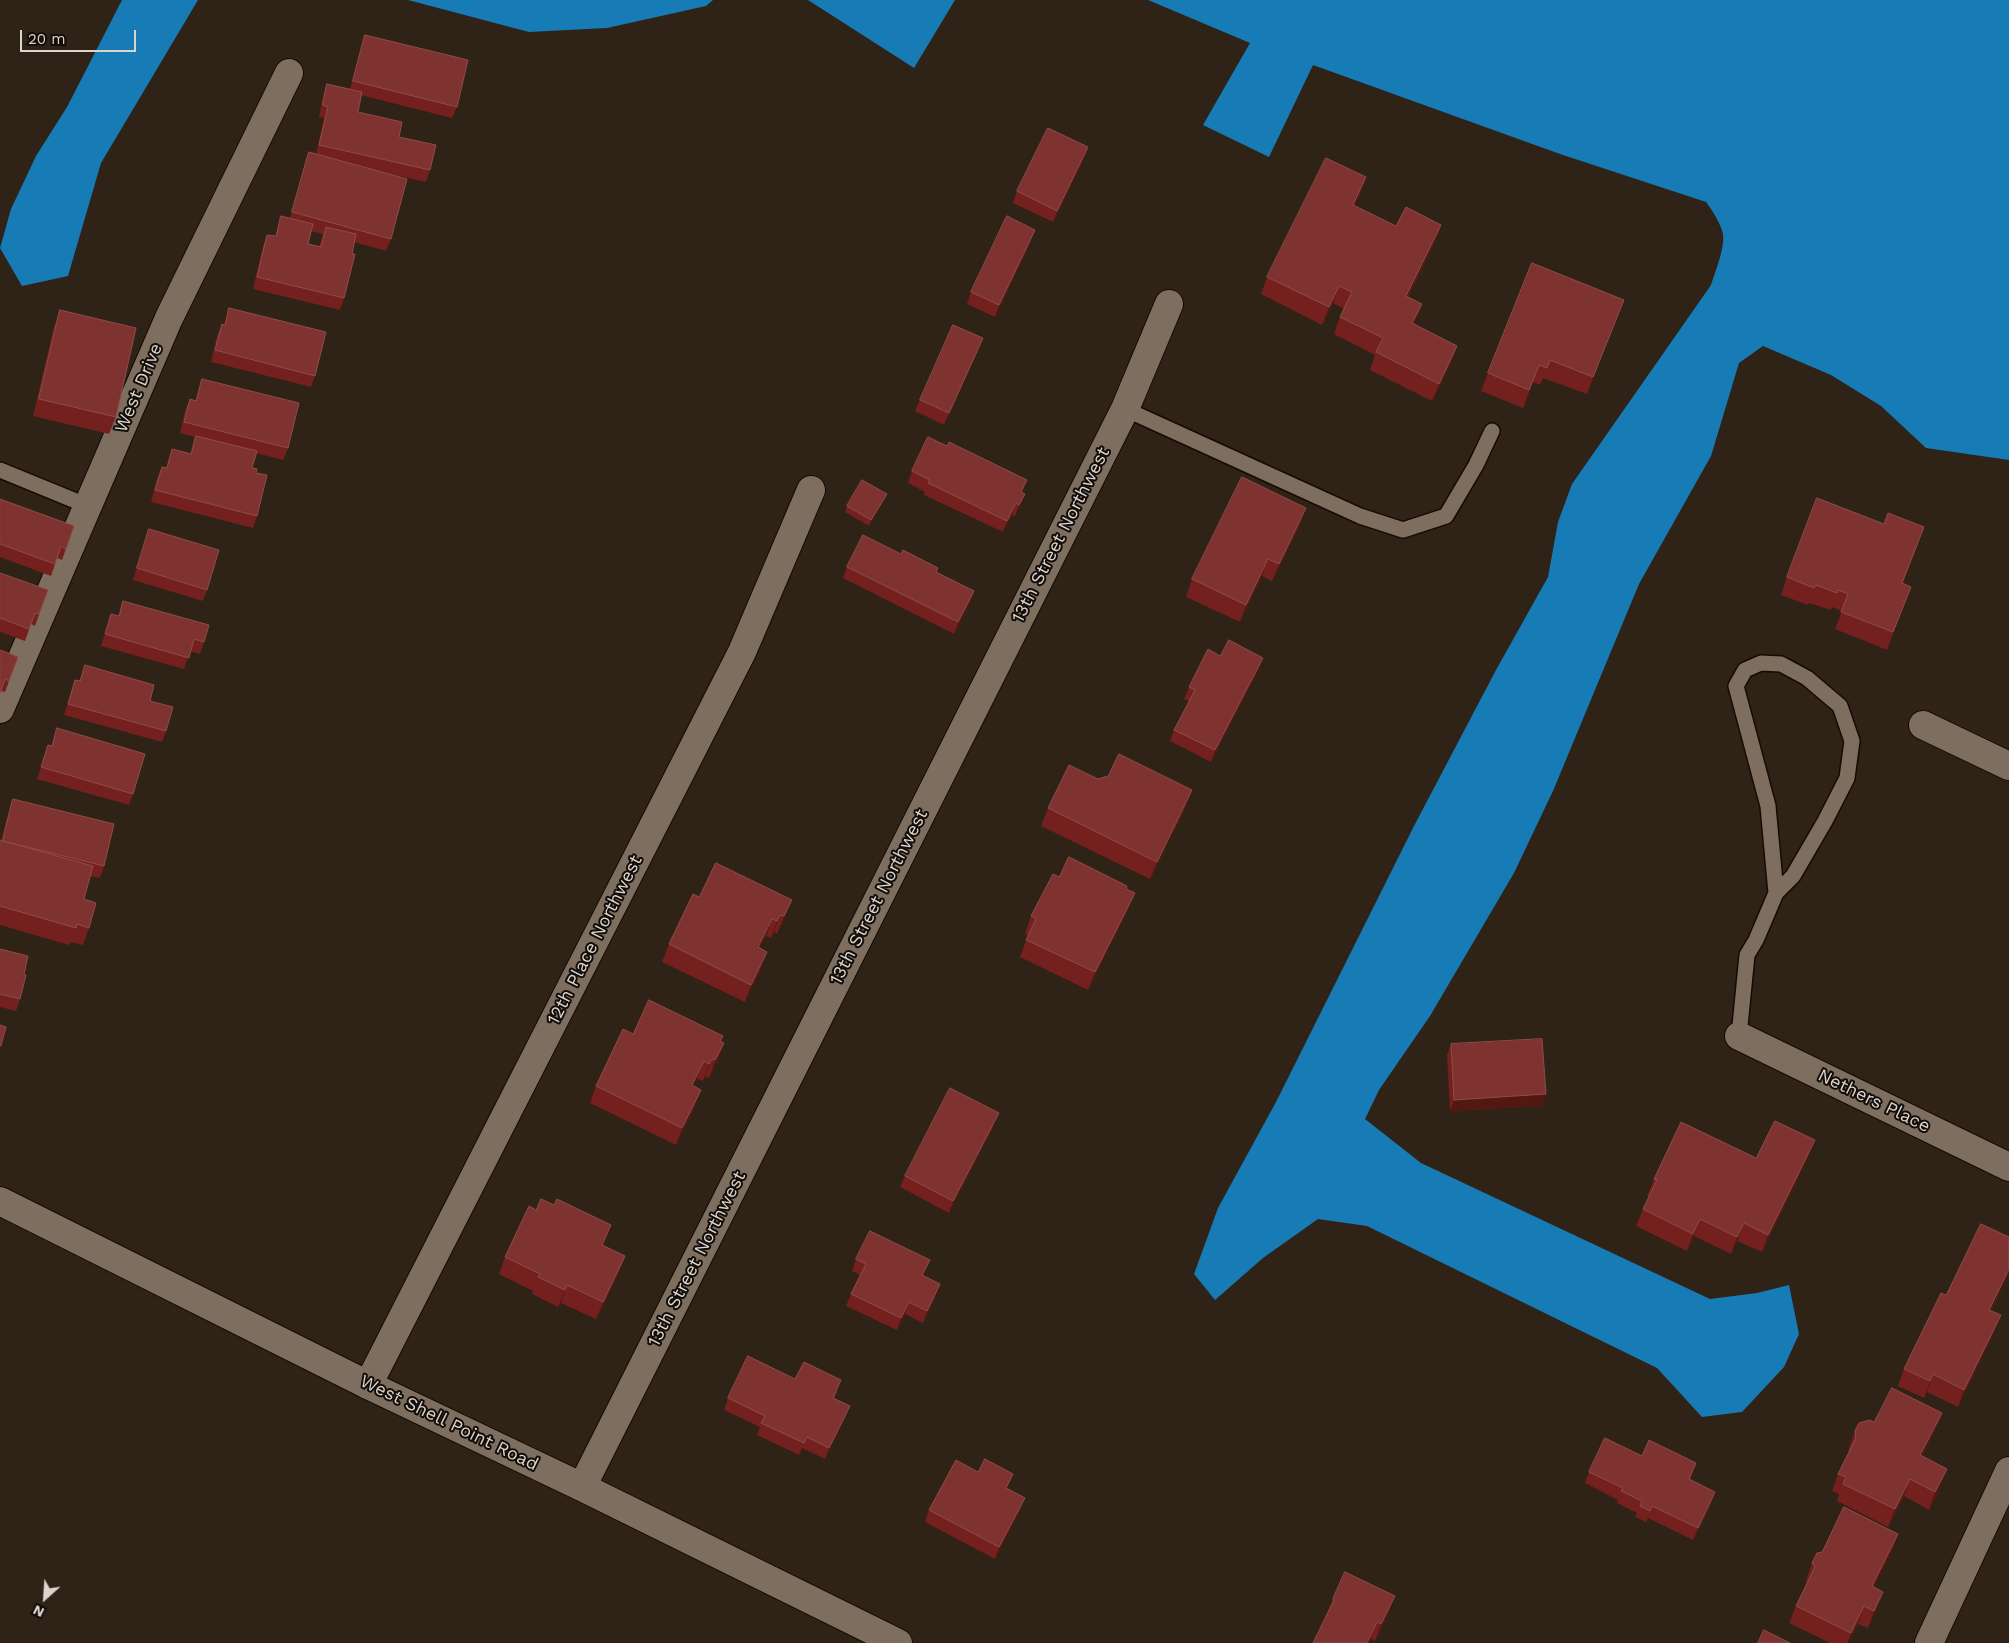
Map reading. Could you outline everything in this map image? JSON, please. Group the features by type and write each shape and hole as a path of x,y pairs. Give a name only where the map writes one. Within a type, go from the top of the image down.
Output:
{"street":[{"name":"West Drive","path":"0,709 169,318 289,73"},
{"name":"13th Street Northwest","path":"582,1487 1124,409 1169,304"},
{"name":"12th Place Northwest","path":"368,1385 742,652 812,490"},
{"path":"1923,724 2009,766"},
{"name":"Nethers Place","path":"1739,1036 2009,1167"},
{"name":"West Shell Point Road","path":"0,1201 368,1385 582,1487 898,1643"},
{"path":"1929,1643 2009,1471"}],"lane":[{"path":"1124,409 1360,516 1403,530 1446,516 1476,465 1492,432"},
{"path":"0,470 88,506"},
{"path":"1739,1036 1747,955 1756,940 1776,893 1793,876 1830,812 1847,778 1852,741 1840,706 1806,678 1781,664 1762,663 1744,670 1736,686 1768,806 1776,893"}],"water":[{"path":"122,0 198,0 101,163 68,276 22,286 0,248 11,209 36,156 67,107"},
{"path":"408,0 713,0 706,6 607,28 529,32"},
{"path":"808,0 955,0 914,68"},
{"path":"1148,0 2009,0 2009,460 1926,448 1881,406 1831,375 1763,346 1739,363 1711,456 1639,584 1553,791 1514,873 1430,1016 1379,1090 1365,1119 1421,1163 1710,1299 1757,1293 1789,1285 1799,1334 1784,1367 1742,1412 1702,1417 1657,1368 1367,1226 1318,1219 1263,1258 1215,1300 1194,1274 1218,1208 1276,1102 1414,826 1496,670 1548,577 1558,522 1572,484 1711,285 1723,246 1723,234 1706,202 1560,154 1313,65 1269,157 1203,125 1250,43"}],"building":[{"path":"365,35 468,60 457,107 353,81"},
{"path":"327,84 362,92 358,112 402,122 399,137 436,145 430,170 319,145 328,107 323,105"},
{"path":"1048,128 1088,147 1057,211 1017,191"},
{"path":"309,152 407,179 391,239 292,212"},
{"path":"1326,158 1366,177 1353,205 1396,226 1406,207 1441,225 1406,296 1422,304 1412,323 1457,346 1439,384 1376,352 1383,338 1340,317 1352,292 1339,286 1329,307 1267,277"},
{"path":"281,216 313,224 308,244 321,247 326,227 356,234 352,254 355,254 344,298 257,277 267,235 276,236"},
{"path":"1007,216 1035,230 999,305 971,292"},
{"path":"1532,263 1624,300 1593,377 1550,360 1547,368 1539,365 1529,390 1488,373"},
{"path":"229,308 326,332 315,376 215,350 222,324 225,325"},
{"path":"60,310 136,328 116,417 39,399"},
{"path":"953,325 983,338 949,413 920,400"},
{"path":"202,379 299,403 288,448 184,422 190,399 196,401"},
{"path":"196,436 257,451 252,468 257,469 256,473 267,475 257,516 155,490 162,467 167,468 172,449 191,454"},
{"path":"928,437 947,446 949,442 1027,480 1021,492 1025,494 1019,505 1016,503 1007,521 928,483 930,480 912,471"},
{"path":"1242,477 1306,508 1279,564 1268,559 1246,605 1192,579"},
{"path":"862,480 887,494 871,520 847,506"},
{"path":"1817,498 1884,524 1888,513 1924,527 1902,583 1911,587 1893,632 1841,612 1848,594 1838,590 1837,593 1816,585 1814,588 1787,577"},
{"path":"0,499 74,526 66,549 61,546 55,564 0,544"},
{"path":"149,529 219,550 207,590 137,568"},
{"path":"863,535 901,554 903,550 938,568 936,572 974,591 958,622 847,567"},
{"path":"0,573 48,590 39,614 35,613 29,629 0,618"},
{"path":"123,601 209,625 204,642 194,639 189,658 105,634 111,614 119,616"},
{"path":"1229,640 1263,658 1215,750 1174,730 1195,690 1189,687 1208,649 1220,656"},
{"path":"0,650 18,657 9,681 5,679 0,693"},
{"path":"85,665 154,685 150,701 173,707 166,731 68,704 75,680 80,681"},
{"path":"57,728 145,754 133,794 41,767 48,745 52,746"},
{"path":"1119,754 1192,790 1157,862 1048,808 1069,765 1098,779 1108,776"},
{"path":"13,799 114,824 104,866 3,841"},
{"path":"0,840 93,866 84,899 96,903 89,928 77,924 76,928 0,906"},
{"path":"1069,857 1127,886 1126,889 1135,893 1095,972 1026,940 1036,919 1031,916 1053,874 1059,877"},
{"path":"716,863 792,900 784,916 780,915 777,921 772,919 758,947 767,952 751,985 669,944 693,894 699,897"},
{"path":"0,949 28,956 24,974 26,975 20,999 0,994"},
{"path":"649,1000 723,1036 720,1041 724,1043 715,1060 712,1059 709,1064 704,1061 692,1085 701,1090 682,1128 596,1086 623,1029 633,1034"},
{"path":"0,1025 6,1027 1,1046 0,1046"},
{"path":"1542,1039 1546,1094 1454,1100 1451,1044"},
{"path":"950,1088 999,1113 953,1201 905,1176"},
{"path":"1775,1121 1815,1140 1768,1235 1744,1223 1737,1237 1700,1219 1693,1234 1643,1209 1657,1180 1654,1179 1681,1122 1756,1158"},
{"path":"541,1199 554,1205 557,1199 611,1225 602,1245 625,1256 603,1302 567,1285 565,1290 538,1277 540,1274 505,1257 529,1206 536,1210"},
{"path":"1981,1224 2009,1237 2009,1269 1989,1310 2001,1315 1964,1390 1933,1374 1930,1381 1904,1369 1941,1293 1946,1295"},
{"path":"870,1231 930,1260 922,1275 940,1284 927,1311 909,1302 901,1318 851,1294 866,1264 856,1259"},
{"path":"748,1356 795,1379 804,1362 841,1380 833,1398 850,1406 829,1448 807,1437 804,1443 761,1423 765,1416 728,1398"},
{"path":"1892,1388 1942,1413 1920,1455 1947,1469 1935,1492 1910,1479 1895,1509 1843,1484 1846,1477 1838,1474 1856,1438 1855,1431 1859,1423 1870,1420 1874,1422"},
{"path":"1605,1438 1642,1456 1649,1440 1696,1463 1689,1479 1715,1492 1698,1528 1652,1506 1650,1511 1640,1506 1642,1501 1621,1491 1623,1488 1589,1472"},
{"path":"985,1459 1013,1474 1006,1488 1025,1498 999,1547 929,1510 956,1460 978,1472"},
{"path":"1844,1507 1898,1534 1872,1586 1883,1592 1874,1611 1864,1606 1851,1633 1796,1606 1815,1567 1812,1563 1817,1553 1822,1552"},
{"path":"1345,1572 1395,1596 1381,1624 1377,1622 1367,1643 1313,1643 1334,1600"},
{"path":"1764,1630 1790,1643 1758,1643"}]}
